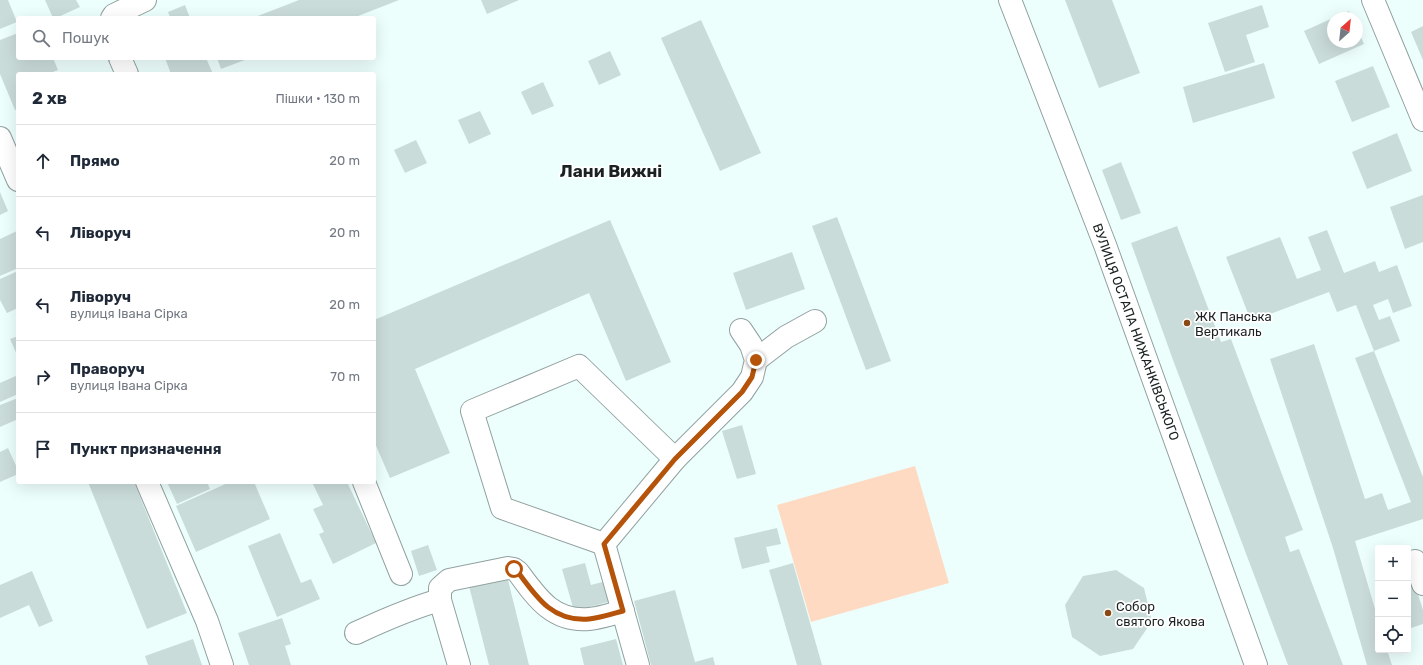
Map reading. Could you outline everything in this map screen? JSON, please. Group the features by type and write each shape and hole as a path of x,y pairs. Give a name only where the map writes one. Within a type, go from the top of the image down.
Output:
{"street":[{"path":"113,16 114,14 146,0"},
{"name":"ВУЛИЦЯ ОСТАПА НИЖАНКІВСЬКОГО","path":"1010,0 1105,245 1256,665"},
{"path":"1373,0 1423,120"},
{"path":"121,60 126,72"},
{"path":"0,138 16,175"},
{"path":"756,360 786,337 815,322"},
{"path":"604,544 675,459 742,392 752,377 756,360 750,345 741,330"},
{"path":"604,544 502,508 472,411 579,366 675,459"},
{"path":"148,484 207,621 222,665"},
{"path":"365,484 401,574"},
{"path":"604,544 638,665"},
{"path":"1415,561 1423,584"},
{"path":"459,665 440,600 440,588 449,580 508,568 514,569 518,572 542,604 567,617 590,619 623,611"},
{"path":"356,633 398,614 440,600"}],"shaded area":[{"path":"915,466 949,583 811,622 777,505"}],"building":[{"path":"0,0 8,0 16,22 0,29"},
{"path":"45,0 76,0 80,7 60,16 52,16"},
{"path":"299,0 399,0 358,16 258,16"},
{"path":"481,0 519,0 487,14"},
{"path":"1065,0 1112,0 1140,73 1099,88"},
{"path":"185,5 189,16 170,16 168,12"},
{"path":"1262,5 1269,27 1246,35 1255,62 1225,72 1208,23"},
{"path":"701,20 761,153 720,171 661,38"},
{"path":"1327,21 1327,48 1355,48 1319,64 1304,31"},
{"path":"1423,26 1423,60 1411,32"},
{"path":"16,34 16,60 54,60 58,70 53,72 16,72 15,110 0,74 0,40"},
{"path":"610,51 621,75 599,85 588,61"},
{"path":"166,60 207,60 212,72 170,72"},
{"path":"218,60 245,60 221,69"},
{"path":"1264,63 1275,98 1193,123 1183,87"},
{"path":"1373,66 1390,107 1352,122 1335,81"},
{"path":"543,82 554,106 532,115 521,92"},
{"path":"480,111 491,134 469,144 458,120"},
{"path":"1397,133 1412,171 1367,189 1352,152"},
{"path":"416,140 427,163 405,173 394,150"},
{"path":"1121,162 1141,213 1121,220 1102,170"},
{"path":"0,192 8,211 0,215"},
{"path":"1423,195 1423,242 1405,249 1390,207"},
{"path":"837,217 891,361 866,370 812,226"},
{"path":"610,220 671,362 626,381 589,293 415,369 450,453 390,478 376,446 376,319"},
{"path":"1177,226 1221,342 1231,339 1303,530 1285,537 1290,552 1299,549 1343,665 1288,665 1173,360 1131,243"},
{"path":"1327,230 1344,273 1375,261 1379,272 1397,265 1412,306 1393,313 1388,299 1373,305 1379,320 1390,316 1400,341 1374,351 1356,305 1337,312 1329,292 1251,321 1226,257 1280,237 1297,279 1321,270 1308,237"},
{"path":"16,231 16,269 0,276 0,239"},
{"path":"792,252 805,289 746,310 733,273"},
{"path":"16,272 16,309 7,313 0,300 0,279"},
{"path":"16,337 16,352 10,339"},
{"path":"1314,344 1365,499 1382,493 1388,510 1411,502 1355,358 1374,351 1423,477 1423,519 1355,541 1375,609 1375,653 1388,653 1392,665 1367,665 1333,548 1270,359"},
{"path":"16,376 16,395 0,402 0,383"},
{"path":"16,399 16,420 0,427 0,405"},
{"path":"742,425 756,474 737,479 722,431"},
{"path":"8,448 16,466 16,475 0,482 0,452"},
{"path":"89,484 135,484 187,613 147,629"},
{"path":"168,484 208,484 210,489 177,504"},
{"path":"226,484 255,484 270,519 196,552 176,506"},
{"path":"313,484 348,484 376,543 333,564 319,534 324,532 313,509 323,505"},
{"path":"777,528 781,544 766,547 770,562 742,569 734,538"},
{"path":"280,533 301,583 311,579 320,599 277,617 248,546"},
{"path":"428,545 437,570 419,576 411,551"},
{"path":"585,563 591,585 606,581 612,601 574,611 562,569"},
{"path":"793,563 822,665 797,665 769,570"},
{"name":"Собор святого Якова","path":"1116,570 1144,588 1152,621 1133,649 1100,656 1072,637 1065,605 1083,576"},
{"path":"32,571 53,621 39,627 29,605 0,618 0,585"},
{"path":"1411,572 1423,610 1423,624 1411,628"},
{"path":"507,576 529,665 489,665 469,586"},
{"path":"675,590 695,662 713,657 715,665 651,665 634,601"},
{"path":"282,618 291,644 285,646 291,665 249,665 238,633"},
{"path":"193,639 202,665 148,665 145,656"},
{"path":"616,639 623,665 584,665 580,648"}],"place":[{"name":"ЖК Панська Вертикаль","path":"1187,323"},
{"name":"Собор святого Якова","path":"1108,613"}],"district":[{"name":"Лани Вижні","path":"611,171"}],"route":[{"path":"514,569 518,572 542,604 567,617 575,619 590,619 623,611 604,544 675,459 742,392 752,377 756,360"}]}
